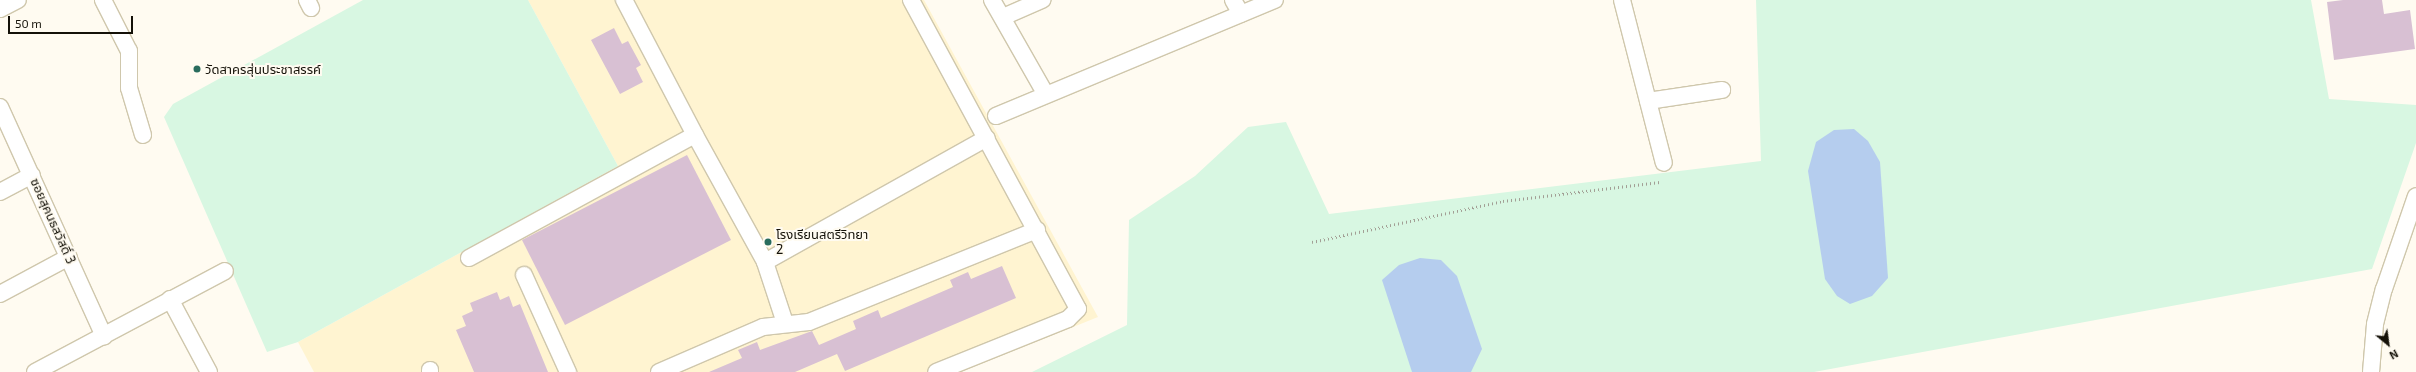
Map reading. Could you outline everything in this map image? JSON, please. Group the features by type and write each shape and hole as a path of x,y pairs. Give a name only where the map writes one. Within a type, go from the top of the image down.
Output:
{"street":[{"path":"0,9 18,0"},
{"path":"103,0 129,51 129,88 143,135"},
{"path":"624,0 695,136 765,262 785,323"},
{"path":"911,0 988,138 1077,304 1077,314 936,372"},
{"path":"992,0 1045,93"},
{"path":"1003,17 1042,0"},
{"path":"996,116 1237,7 1275,0"},
{"path":"1622,0 1664,163"},
{"path":"1648,101 1722,90"},
{"name":"ซอยสุคนธสวัสดิ์ 3","path":"0,107 104,336"},
{"path":"469,258 695,136"},
{"path":"765,262 988,138"},
{"path":"0,192 32,175"},
{"path":"2371,372 2375,324 2384,289 2416,196"},
{"path":"659,372 763,327 785,323 809,322 1037,230"},
{"path":"0,294 69,257"},
{"path":"35,372 225,271"},
{"path":"524,275 568,372"},
{"path":"170,299 208,372"}],"path":[{"path":"1312,242 1503,201 1660,182"}],"shaded area":[{"name":"โรงเรียนสตรีวิทยา 2","path":"528,0 924,0 1098,317 961,372 314,372 298,342 618,166"}],"green space":[{"path":"363,0 528,0 618,166 298,342 267,352 164,117 173,104"},
{"path":"1756,0 2311,0 2329,99 2416,105 2416,143 2372,269 1814,372 1032,372 1127,325 1129,220 1195,176 1248,127 1286,122 1329,214 1761,161"}],"water":[{"path":"1854,129 1868,141 1880,162 1888,278 1872,296 1850,304 1837,296 1825,279 1808,171 1816,142 1834,130"},
{"path":"1420,258 1441,260 1457,276 1482,349 1471,372 1412,372 1382,280 1399,265"}],"building":[{"path":"2343,0 2382,0 2384,14 2410,10 2415,49 2334,60 2327,2"},
{"path":"614,28 622,44 628,41 641,65 636,68 643,82 620,94 591,40"},
{"path":"687,155 731,240 565,325 522,240"},
{"path":"1002,266 1016,298 845,371 837,354 795,372 709,372 742,358 738,350 757,342 760,350 812,331 819,345 856,329 853,321 878,310 881,318 953,287 950,280 968,272 971,279"},
{"path":"497,292 500,300 509,296 513,307 520,304 548,372 474,372 456,330 466,326 462,316 473,311 470,303"}],"place":[{"name":"วัดสาครสุ่นประชาสรรค์","path":"197,69"},
{"name":"โรงเรียนสตรีวิทยา 2","path":"768,242"}]}
